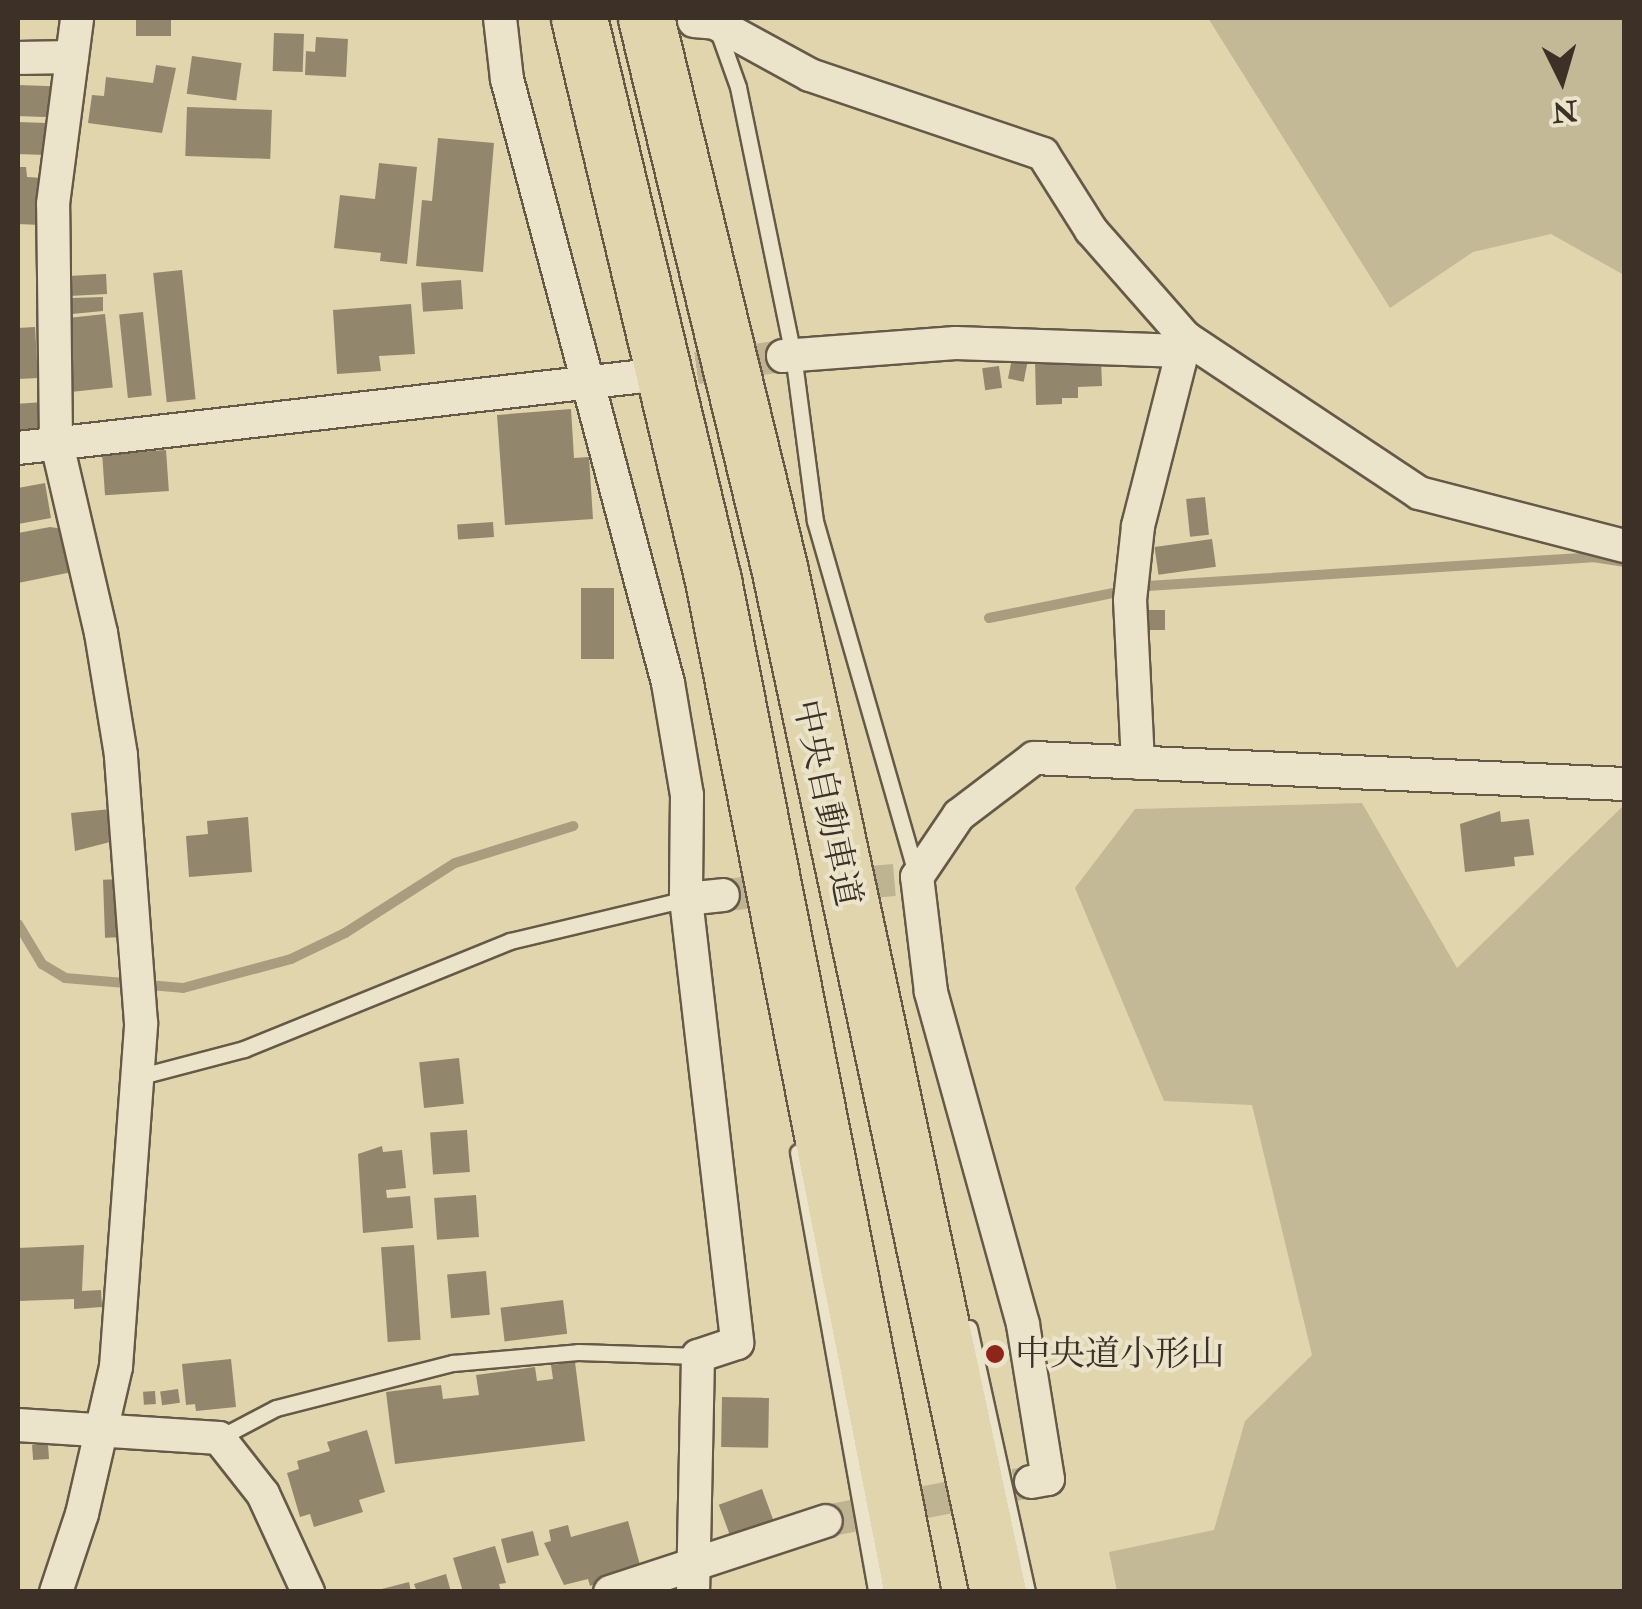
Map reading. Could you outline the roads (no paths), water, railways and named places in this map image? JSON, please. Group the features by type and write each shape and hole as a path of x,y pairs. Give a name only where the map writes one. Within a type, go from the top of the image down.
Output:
{"highway":[{"name":"中央自動車道","path":"580,18 713,580 912,1592"},
{"name":"中央自動車道","path":"692,20 779,567 998,1592"}],"street":[{"path":"56,1592 104,1430 116,1367 141,1022 139,942 101,632 56,440 53,204 77,18"},
{"path":"500,18 508,78 668,683 688,795 686,899 737,1342 698,1356 693,1579"},
{"path":"692,20 810,75 1044,154 1091,230 1184,345 1419,494 1624,546"},
{"path":"18,58 72,57"},
{"path":"788,355 956,343 1184,345"},
{"path":"1138,763 1132,586 1138,526 1184,345"},
{"path":"18,448 56,440 588,386 635,377"},
{"path":"1031,1482 1048,1478 1023,1324 931,992 905,879 958,815 1034,758 1624,784"},
{"path":"686,899 723,895"},
{"path":"18,1425 219,1438 263,1494 308,1592"},
{"path":"610,1592 693,1579 826,1522"}],"lane":[{"path":"692,20 738,86 814,521 905,879"},
{"path":"779,567 863,863"},
{"path":"754,787 768,964"},
{"path":"137,1077 244,1049 510,941 686,899"},
{"path":"796,1138 876,1592"},
{"path":"967,1316 1027,1592"},
{"path":"219,1438 276,1408 453,1363 578,1352 698,1356"}],"waterway":[{"path":"989,618 1147,586 1593,557 1624,562"},
{"path":"18,924 42,964 65,978 183,988 291,959 345,933 455,863 573,826"}],"tunnel":[{"path":"649,375 783,356"},
{"path":"723,895 894,880"},
{"path":"826,1521 1031,1482"}],"place":[{"name":"中央道小形山","path":"995,1354"}]}
